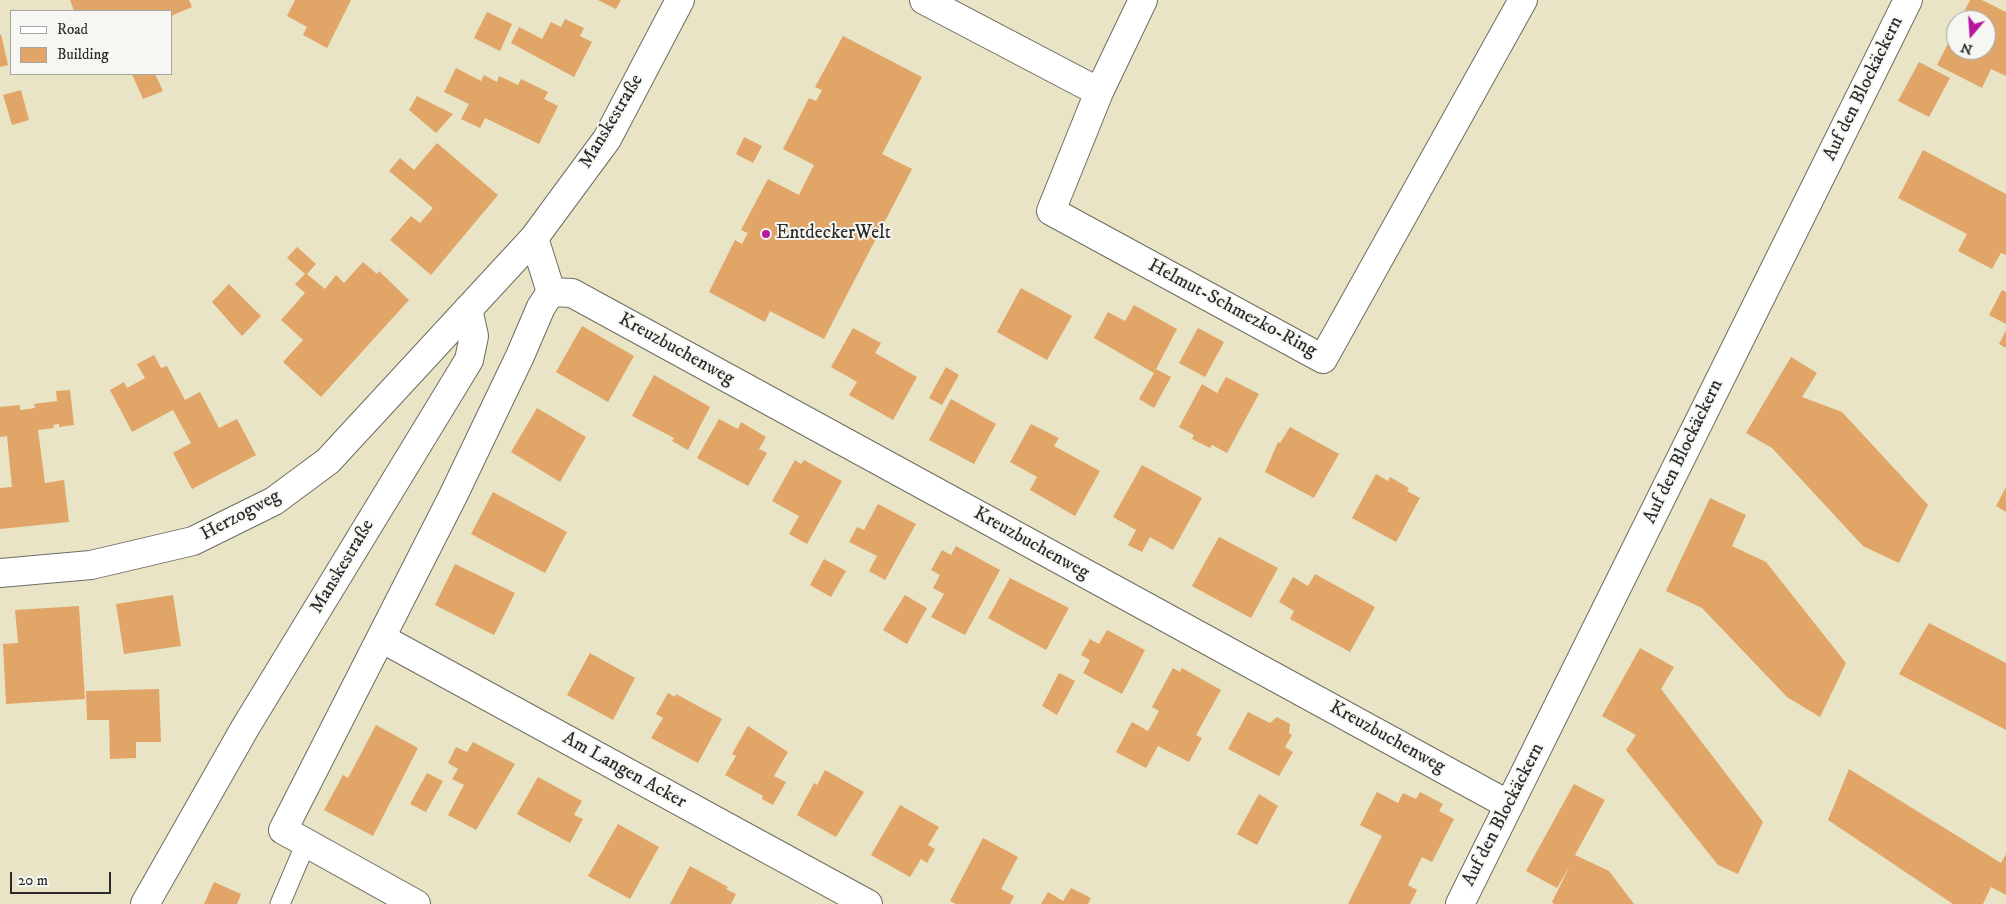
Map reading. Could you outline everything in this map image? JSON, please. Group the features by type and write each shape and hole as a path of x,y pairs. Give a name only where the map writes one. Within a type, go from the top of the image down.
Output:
{"street":[{"name":"Manskestraße","path":"145,904 245,728 469,360 474,336 468,309 534,238 606,139 680,0"},
{"path":"924,0 1100,92"},
{"name":"Helmut-Schmezko-Ring","path":"1142,0 1100,92 1051,211 1323,359 1523,0"},
{"name":"Auf den Blockäckern","path":"1460,904 1908,0"},
{"path":"416,904 283,830 457,487 520,356 541,307 551,292 534,238"},
{"name":"Kreuzbuchenweg","path":"551,292 572,293 1509,805"},
{"name":"Herzogweg","path":"0,573 91,565 192,541 274,501 328,461 468,309"},
{"name":"Am Langen Acker","path":"381,638 868,904"}],"lane":[{"path":"280,904 306,843"}],"building":[{"path":"70,0 189,0 192,7 172,16 172,10 74,10"},
{"path":"295,0 351,0 327,48 303,35 307,27 287,16"},
{"path":"598,0 621,0 616,9"},
{"path":"1970,0 1982,0 2006,12 2006,76 1991,69 1982,88 1937,65 1946,47 1946,60 1996,60 1996,10 1965,10"},
{"path":"487,12 512,24 500,51 474,38"},
{"path":"565,19 584,28 580,36 592,42 574,77 511,43 519,27 542,39 551,22 561,27"},
{"path":"0,35 8,65 0,67"},
{"path":"843,36 922,77 882,154 912,169 824,339 770,311 765,322 709,292 735,240 742,244 748,233 741,230 768,179 799,195 814,165 783,149 809,98 816,101 822,90 815,87"},
{"path":"1919,62 1950,78 1929,117 1898,101"},
{"path":"456,68 481,81 484,75 497,82 499,76 518,85 521,79 548,92 544,99 558,106 539,144 485,118 480,128 461,119 469,104 444,92"},
{"path":"132,75 155,75 163,91 143,99"},
{"path":"21,90 29,120 12,125 3,95"},
{"path":"417,96 453,114 436,133 409,110"},
{"path":"744,137 762,146 753,163 736,154"},
{"path":"437,143 498,195 431,275 390,240 411,216 420,223 433,208 389,171 400,158 414,170"},
{"path":"1923,150 2006,194 2006,255 2001,253 1992,269 1958,251 1967,234 1898,198"},
{"path":"297,247 316,264 307,274 325,289 336,275 344,283 363,262 377,274 379,271 409,300 321,397 283,362 303,340 281,320 305,293 295,284 305,274 287,258"},
{"path":"229,284 261,316 242,336 212,302"},
{"path":"1021,288 1072,316 1047,360 997,332"},
{"path":"2002,290 2006,292 2006,324 1989,315"},
{"path":"1134,305 1177,329 1156,369 1171,377 1154,408 1139,399 1154,373 1094,338 1108,312 1125,321"},
{"path":"582,326 634,356 608,402 556,372"},
{"path":"853,328 881,343 875,353 917,377 893,420 849,395 857,382 831,367"},
{"path":"1198,328 1224,342 1205,377 1179,363"},
{"path":"2006,330 2006,348 1999,344"},
{"path":"154,355 161,368 167,366 185,400 200,392 219,428 237,419 256,455 192,489 173,453 191,443 173,410 132,432 110,390 124,382 127,388 145,378 137,364"},
{"path":"1791,357 1817,373 1802,397 1842,412 1928,505 1899,563 1863,546 1772,448 1746,433"},
{"path":"946,367 959,375 942,405 929,398"},
{"path":"654,375 710,407 688,450 672,441 674,438 632,416"},
{"path":"1226,377 1259,394 1227,453 1212,445 1210,448 1192,439 1194,435 1179,427 1202,384 1217,393"},
{"path":"70,390 74,425 59,427 59,424 53,425 54,428 38,430 45,483 64,480 69,522 0,529 0,488 12,487 7,436 0,437 0,407 20,405 20,410 35,408 34,404 57,401 56,391"},
{"path":"951,399 996,424 974,464 929,440"},
{"path":"537,408 586,437 560,482 511,452"},
{"path":"719,419 738,429 741,422 766,437 759,449 767,453 748,486 697,458"},
{"path":"1031,424 1059,438 1054,446 1100,471 1075,516 1030,490 1037,477 1010,462"},
{"path":"1290,427 1339,454 1314,498 1265,472 1278,442 1280,443"},
{"path":"795,460 801,464 804,460 842,481 807,544 789,534 799,516 772,501"},
{"path":"1142,465 1202,498 1173,550 1150,537 1142,552 1128,545 1136,530 1113,517"},
{"path":"1376,474 1388,481 1390,477 1409,488 1407,491 1420,498 1396,542 1352,518"},
{"path":"2006,487 2006,512 1996,506"},
{"path":"493,492 567,532 545,573 471,534"},
{"path":"1710,498 1746,515 1732,546 1766,562 1846,663 1820,717 1787,697 1702,608 1666,591"},
{"path":"878,504 916,524 885,580 869,571 877,556 849,542 857,527 864,530"},
{"path":"1219,537 1278,568 1251,618 1192,586"},
{"path":"956,546 1000,570 965,635 931,617 944,594 933,588 940,575 931,570 942,550 951,555"},
{"path":"824,559 846,571 831,597 810,585"},
{"path":"455,564 515,593 494,635 435,605"},
{"path":"1315,574 1375,607 1350,652 1290,619 1294,611 1279,602 1293,577 1308,586"},
{"path":"1010,578 1069,608 1046,650 988,618"},
{"path":"173,595 181,646 124,654 116,604"},
{"path":"905,595 927,608 907,644 883,630"},
{"path":"79,606 85,699 6,704 3,644 18,643 15,610"},
{"path":"1929,623 2006,663 2006,730 1899,674"},
{"path":"1107,630 1145,650 1122,694 1083,673 1090,660 1081,655 1090,639 1099,644"},
{"path":"1640,648 1674,667 1661,689 1763,822 1738,874 1718,865 1626,750 1636,735 1602,716"},
{"path":"590,653 635,678 613,720 567,695"},
{"path":"1173,668 1180,672 1182,668 1221,690 1196,735 1202,738 1189,762 1158,746 1146,768 1116,752 1132,722 1148,731 1159,711 1152,707"},
{"path":"1059,673 1075,681 1057,715 1042,706"},
{"path":"159,689 161,742 136,742 136,758 110,759 109,720 87,720 86,691"},
{"path":"668,693 675,697 676,694 722,719 698,763 651,738 663,718 656,714"},
{"path":"1248,712 1270,723 1277,717 1290,724 1289,733 1292,735 1285,747 1293,752 1279,776 1228,749"},
{"path":"376,725 418,748 373,836 324,810 343,775 348,778"},
{"path":"748,726 788,752 774,776 786,782 773,805 762,799 763,796 725,775 736,756 732,754"},
{"path":"473,742 515,764 476,830 448,815 464,785 452,779 458,769 448,763 456,747 467,752"},
{"path":"1849,769 2001,863 2006,854 2006,895 1991,887 1983,904 1953,904 1828,820"},
{"path":"825,770 864,792 836,837 797,815 814,783 817,785"},
{"path":"427,773 443,781 426,812 410,804"},
{"path":"538,777 582,801 574,815 583,819 570,843 517,814"},
{"path":"1574,784 1605,800 1575,855 1609,871 1634,904 1554,904 1552,902 1570,866 1557,888 1526,871"},
{"path":"1377,792 1398,803 1403,793 1416,799 1420,792 1443,804 1439,811 1454,819 1432,862 1422,857 1408,885 1417,890 1410,904 1348,904 1382,836 1360,825"},
{"path":"1259,794 1278,806 1257,845 1237,834"},
{"path":"900,805 939,827 928,845 935,849 927,863 921,859 910,877 871,855"},
{"path":"618,824 659,847 630,899 588,876"},
{"path":"983,838 1018,857 1001,889 1014,896 1010,904 956,904 950,901"},
{"path":"690,866 728,887 726,889 736,894 731,904 670,904"},
{"path":"214,882 241,894 237,904 204,904"},
{"path":"1071,888 1091,898 1088,904 1041,904 1048,892 1063,901"}],"place":[{"name":"EntdeckerWelt","path":"766,234"}]}
